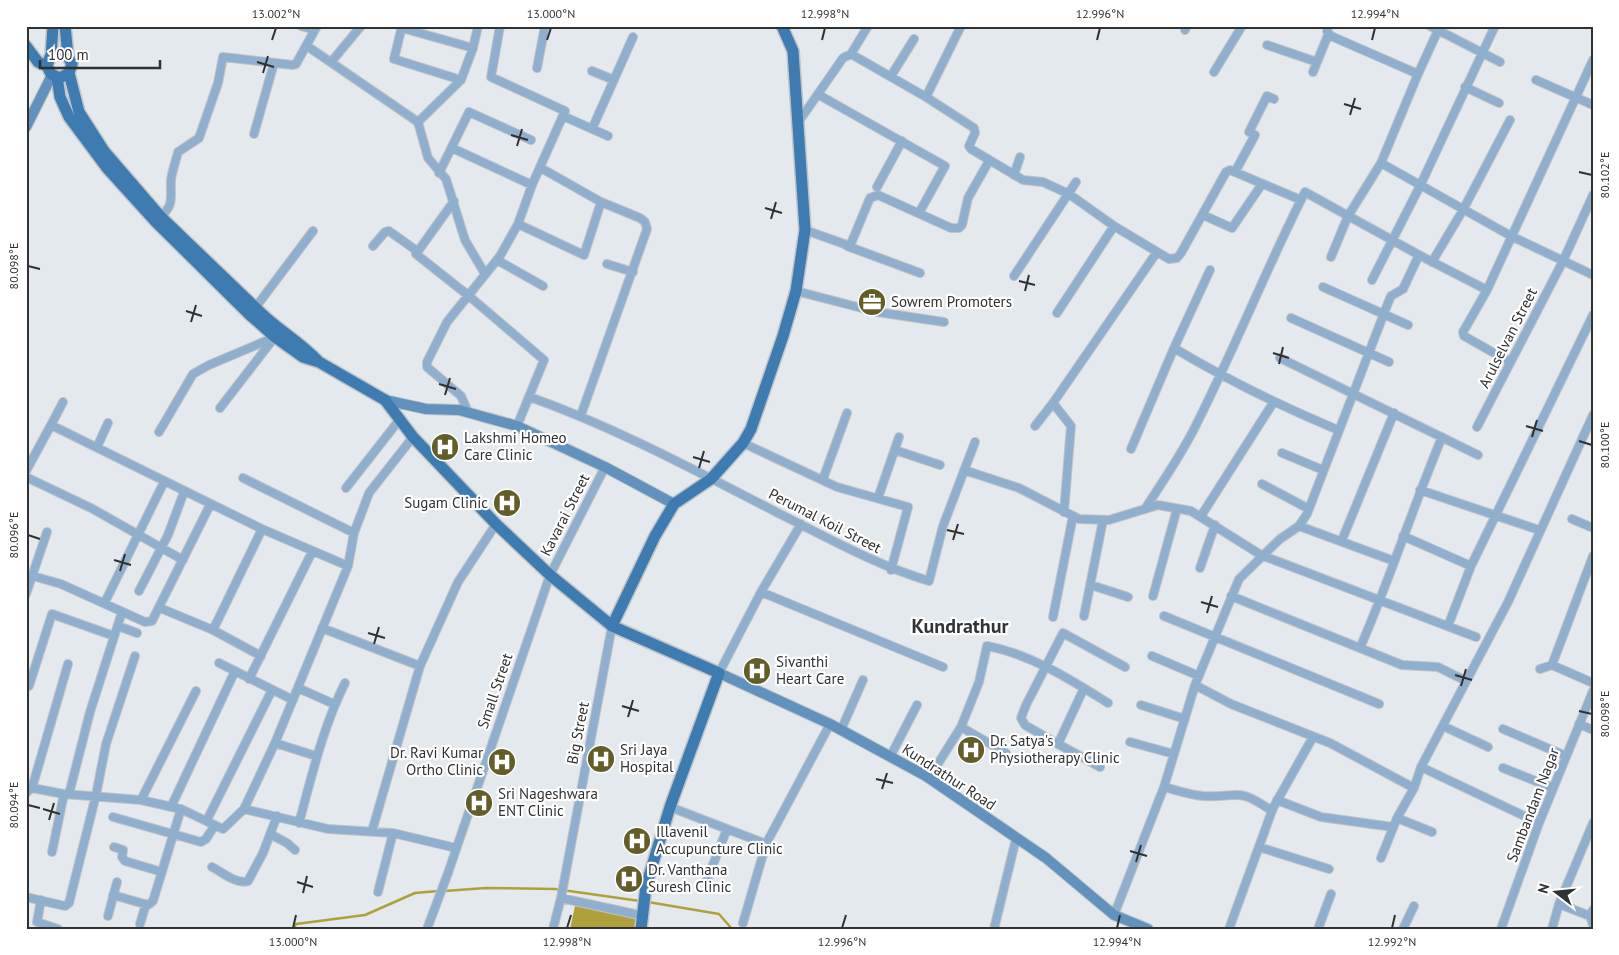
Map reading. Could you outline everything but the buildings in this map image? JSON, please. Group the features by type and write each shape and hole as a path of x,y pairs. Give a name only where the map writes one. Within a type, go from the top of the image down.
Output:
{"main road":[{"path":"53,26 52,68 60,97 69,117 106,168 158,220 303,357 320,362 385,400 414,437 496,524 550,575 612,626 719,673 670,807 646,886 641,929"},
{"path":"64,26 68,56 72,64 69,73 79,112 90,130 158,220 256,308 278,334"},
{"path":"612,626 642,560 674,504 711,479 743,443 751,429 783,336 796,291 805,230 793,51 782,26"},
{"path":"26,46 38,62 65,76 69,73"},
{"path":"52,68 58,53 68,56"}],"street":[{"path":"158,220 170,207 173,196 172,178 178,152 198,140 218,84 223,58 296,64 316,28 301,26"},
{"path":"332,62 361,26"},
{"path":"418,122 461,80 473,48 478,26"},
{"path":"468,412 461,396 427,367 432,350 447,322 497,260 518,224 532,185 565,111 491,77 500,26"},
{"path":"537,68 545,26"},
{"path":"797,124 843,58 851,54 868,26"},
{"path":"926,97 961,26"},
{"path":"1214,72 1242,26"},
{"path":"1430,26 1440,28 1500,62"},
{"path":"1372,280 1420,186 1494,26"},
{"path":"461,80 394,58 402,27 473,48"},
{"path":"1330,256 1348,216 1382,163 1418,74 1440,28"},
{"path":"1313,72 1328,30 1418,74"},
{"path":"592,129 633,37"},
{"path":"891,76 914,39"},
{"path":"1266,45 1317,62"},
{"path":"307,46 418,122 428,158 446,179 465,240 485,274"},
{"path":"851,54 926,97 974,128 975,133 970,148 989,161 1023,180 1042,182 1069,194 1114,226 1169,258 1177,258 1226,172 1230,170 1301,200"},
{"path":"1510,362 1463,334 1487,290 1510,236 1593,60"},
{"path":"254,134 274,63"},
{"path":"26,127 52,68"},
{"path":"592,71 614,80"},
{"path":"1536,80 1593,105"},
{"path":"1466,88 1499,103"},
{"path":"819,95 945,166 919,213"},
{"path":"1235,172 1254,136 1249,132 1267,96 1274,100"},
{"path":"439,173 469,112 531,140"},
{"path":"563,116 608,136"},
{"path":"1432,262 1464,210 1510,120"},
{"path":"877,188 902,141"},
{"path":"452,148 532,185"},
{"path":"1014,175 1020,157"},
{"path":"847,246 853,243 873,195 878,195 951,228 959,228 962,225 968,198 989,161"},
{"path":"1382,163 1510,236 1593,275"},
{"path":"541,168 602,202 645,222 647,230 581,415"},
{"path":"1014,276 1076,182"},
{"path":"1203,215 1232,228 1262,184"},
{"path":"1145,509 1193,432 1219,376 1237,343 1305,192 1487,290"},
{"name":"Arulselvan Street","path":"1477,427 1589,213 1593,194"},
{"path":"417,251 454,201"},
{"path":"518,224 584,255 602,202"},
{"path":"1057,313 1114,226"},
{"path":"805,230 920,273"},
{"path":"256,308 313,231"},
{"path":"374,246 385,232 389,231 417,251 418,256 469,296 544,360 517,426"},
{"path":"1035,426 1053,403 1157,252"},
{"path":"1114,915 1164,787 1195,685 1231,596 1239,579 1262,555 1299,526 1309,509 1391,296 1403,288 1419,255"},
{"path":"497,260 543,286"},
{"path":"607,264 633,272"},
{"path":"1131,449 1210,270"},
{"path":"1323,287 1408,325"},
{"path":"796,291 877,312 944,322"},
{"path":"1448,626 1471,566 1593,315"},
{"path":"1291,318 1389,362"},
{"path":"220,408 278,334"},
{"path":"159,432 193,374 278,334"},
{"path":"1174,348 1219,376 1273,403 1338,430"},
{"path":"1280,358 1394,412 1478,455"},
{"name":"Perumal Koil Street","path":"530,397 581,415 891,570 929,581 943,526 964,470"},
{"path":"385,400 426,409 468,412 517,426 604,466 674,504"},
{"path":"26,472 63,402"},
{"path":"1053,403 1071,426 1064,512"},
{"path":"1201,516 1273,403"},
{"path":"1342,540 1394,412"},
{"path":"823,479 847,413"},
{"path":"1381,858 1397,818 1414,788 1421,767 1508,602 1593,415"},
{"path":"346,488 400,419"},
{"path":"97,447 108,423"},
{"path":"51,425 210,505 312,552 348,566"},
{"path":"68,664 35,777 29,791 141,800 181,809 223,829 227,828 244,809 293,700 348,566 352,553 354,533 369,493 414,437"},
{"path":"878,498 900,437"},
{"path":"1360,648 1381,600 1402,536 1442,437"},
{"path":"975,442 964,470 1019,488 1079,519 1109,520 1158,505 1191,511 1262,555 1476,637"},
{"path":"743,443 837,487 908,507 891,570"},
{"path":"895,450 940,465"},
{"path":"1282,452 1323,470"},
{"name":"Kavarai Street","path":"550,575 604,466"},
{"path":"26,477 91,508 183,560"},
{"path":"243,478 354,533"},
{"path":"105,602 164,482"},
{"path":"1262,484 1309,509"},
{"path":"1420,490 1540,530"},
{"path":"139,591 161,548 184,492"},
{"path":"33,576 61,584 105,602 122,612 149,622 152,621 210,505"},
{"path":"1153,596 1177,509"},
{"path":"1053,617 1073,516"},
{"path":"1572,519 1593,528"},
{"path":"1084,616 1103,520"},
{"path":"372,830 420,666 458,582 496,524"},
{"path":"719,673 761,592 801,524"},
{"path":"1200,568 1215,525"},
{"path":"1299,526 1342,540 1394,561"},
{"path":"213,630 262,529"},
{"path":"26,594 47,532"},
{"path":"1402,536 1471,566"},
{"path":"249,679 312,552"},
{"path":"1552,665 1593,556"},
{"name":"Small Street","path":"427,929 550,575"},
{"path":"1091,586 1128,597"},
{"path":"761,592 943,667"},
{"path":"1231,596 1402,665 1438,667 1466,680"},
{"path":"160,608 213,630 261,656"},
{"path":"52,852 66,794 122,612"},
{"path":"29,686 52,614 114,636"},
{"path":"1164,616 1213,638 1379,704"},
{"path":"118,626 137,633"},
{"name":"Big Street","path":"553,929 561,898 612,626"},
{"path":"322,628 420,666"},
{"path":"1100,767 1025,725 1021,718 1063,633 1125,667"},
{"path":"929,778 961,727 979,682 987,646 1006,649 1046,667 1108,703"},
{"path":"26,897 65,906 70,903 96,795 106,744 135,656"},
{"path":"1152,656 1199,676"},
{"path":"219,663 293,700"},
{"path":"1540,669 1552,665 1593,684"},
{"path":"172,807 235,671"},
{"name":"Kundrathur Road","path":"719,673 830,724 929,778 1066,872 1127,925 1148,929"},
{"path":"841,730 863,680"},
{"path":"299,823 316,756 334,704 345,683"},
{"path":"1195,685 1231,704 1313,736 1414,788"},
{"path":"298,688 334,704"},
{"path":"1058,744 1084,688"},
{"path":"207,820 272,690"},
{"path":"141,800 196,691"},
{"name":"Sambandam Nagar","path":"1501,929 1539,823 1593,691"},
{"path":"890,757 917,704"},
{"path":"1141,705 1185,719"},
{"path":"743,923 766,844 830,724"},
{"path":"1579,724 1593,730"},
{"path":"1443,726 1488,748"},
{"path":"961,727 1006,753"},
{"path":"1503,729 1566,756"},
{"path":"1229,929 1274,806 1313,736"},
{"path":"1130,742 1174,754"},
{"path":"274,743 316,756"},
{"path":"1421,767 1539,823"},
{"path":"1502,768 1553,788"},
{"path":"26,775 35,777"},
{"path":"1164,787 1202,796 1241,793 1274,806 1321,816 1393,827"},
{"path":"670,807 766,844"},
{"path":"114,895 146,904 152,902 181,809"},
{"path":"244,809 328,829 372,830 456,848"},
{"path":"212,867 235,880 248,881 277,816"},
{"path":"113,817 204,842 215,825"},
{"path":"1397,818 1432,832"},
{"path":"1552,929 1559,904 1593,823"},
{"path":"707,880 727,829"},
{"path":"270,834 287,843 295,850"},
{"path":"378,892 393,834"},
{"path":"994,929 1016,839"},
{"path":"1259,846 1329,869"},
{"path":"114,847 123,850 123,860 162,872"},
{"path":"108,916 117,882"},
{"path":"1318,929 1331,894"},
{"path":"561,898 644,916"},
{"path":"41,900 37,922 58,929"},
{"path":"140,924 146,904"},
{"path":"1559,904 1592,913 1593,925"},
{"path":"1403,929 1414,906"}],"shaded area":[{"path":"576,901 639,917 636,929 570,929"}],"waterway":[{"path":"444,891 486,888 555,889 640,901"},
{"path":"293,929 296,924 365,915 415,893 438,891"},
{"path":"648,902 719,914 732,929"}],"place":[{"name":"Sowrem Promoters","path":"872,302"},
{"name":"Lakshmi Homeo Care Clinic","path":"445,447"},
{"name":"Sugam Clinic","path":"507,503"},
{"name":"Sivanthi Heart Care","path":"757,671"},
{"name":"Dr. Satya's Physiotherapy Clinic","path":"971,750"},
{"name":"Sri Jaya Hospital","path":"601,759"},
{"name":"Dr. Ravi Kumar Ortho Clinic","path":"502,762"},
{"name":"Sri Nageshwara ENT Clinic","path":"479,803"},
{"name":"Illavenil Accupuncture Clinic","path":"637,841"},
{"name":"Dr. Vanthana Suresh Clinic","path":"629,879"}],"district":[{"name":"Kundrathur","path":"960,626"}]}
